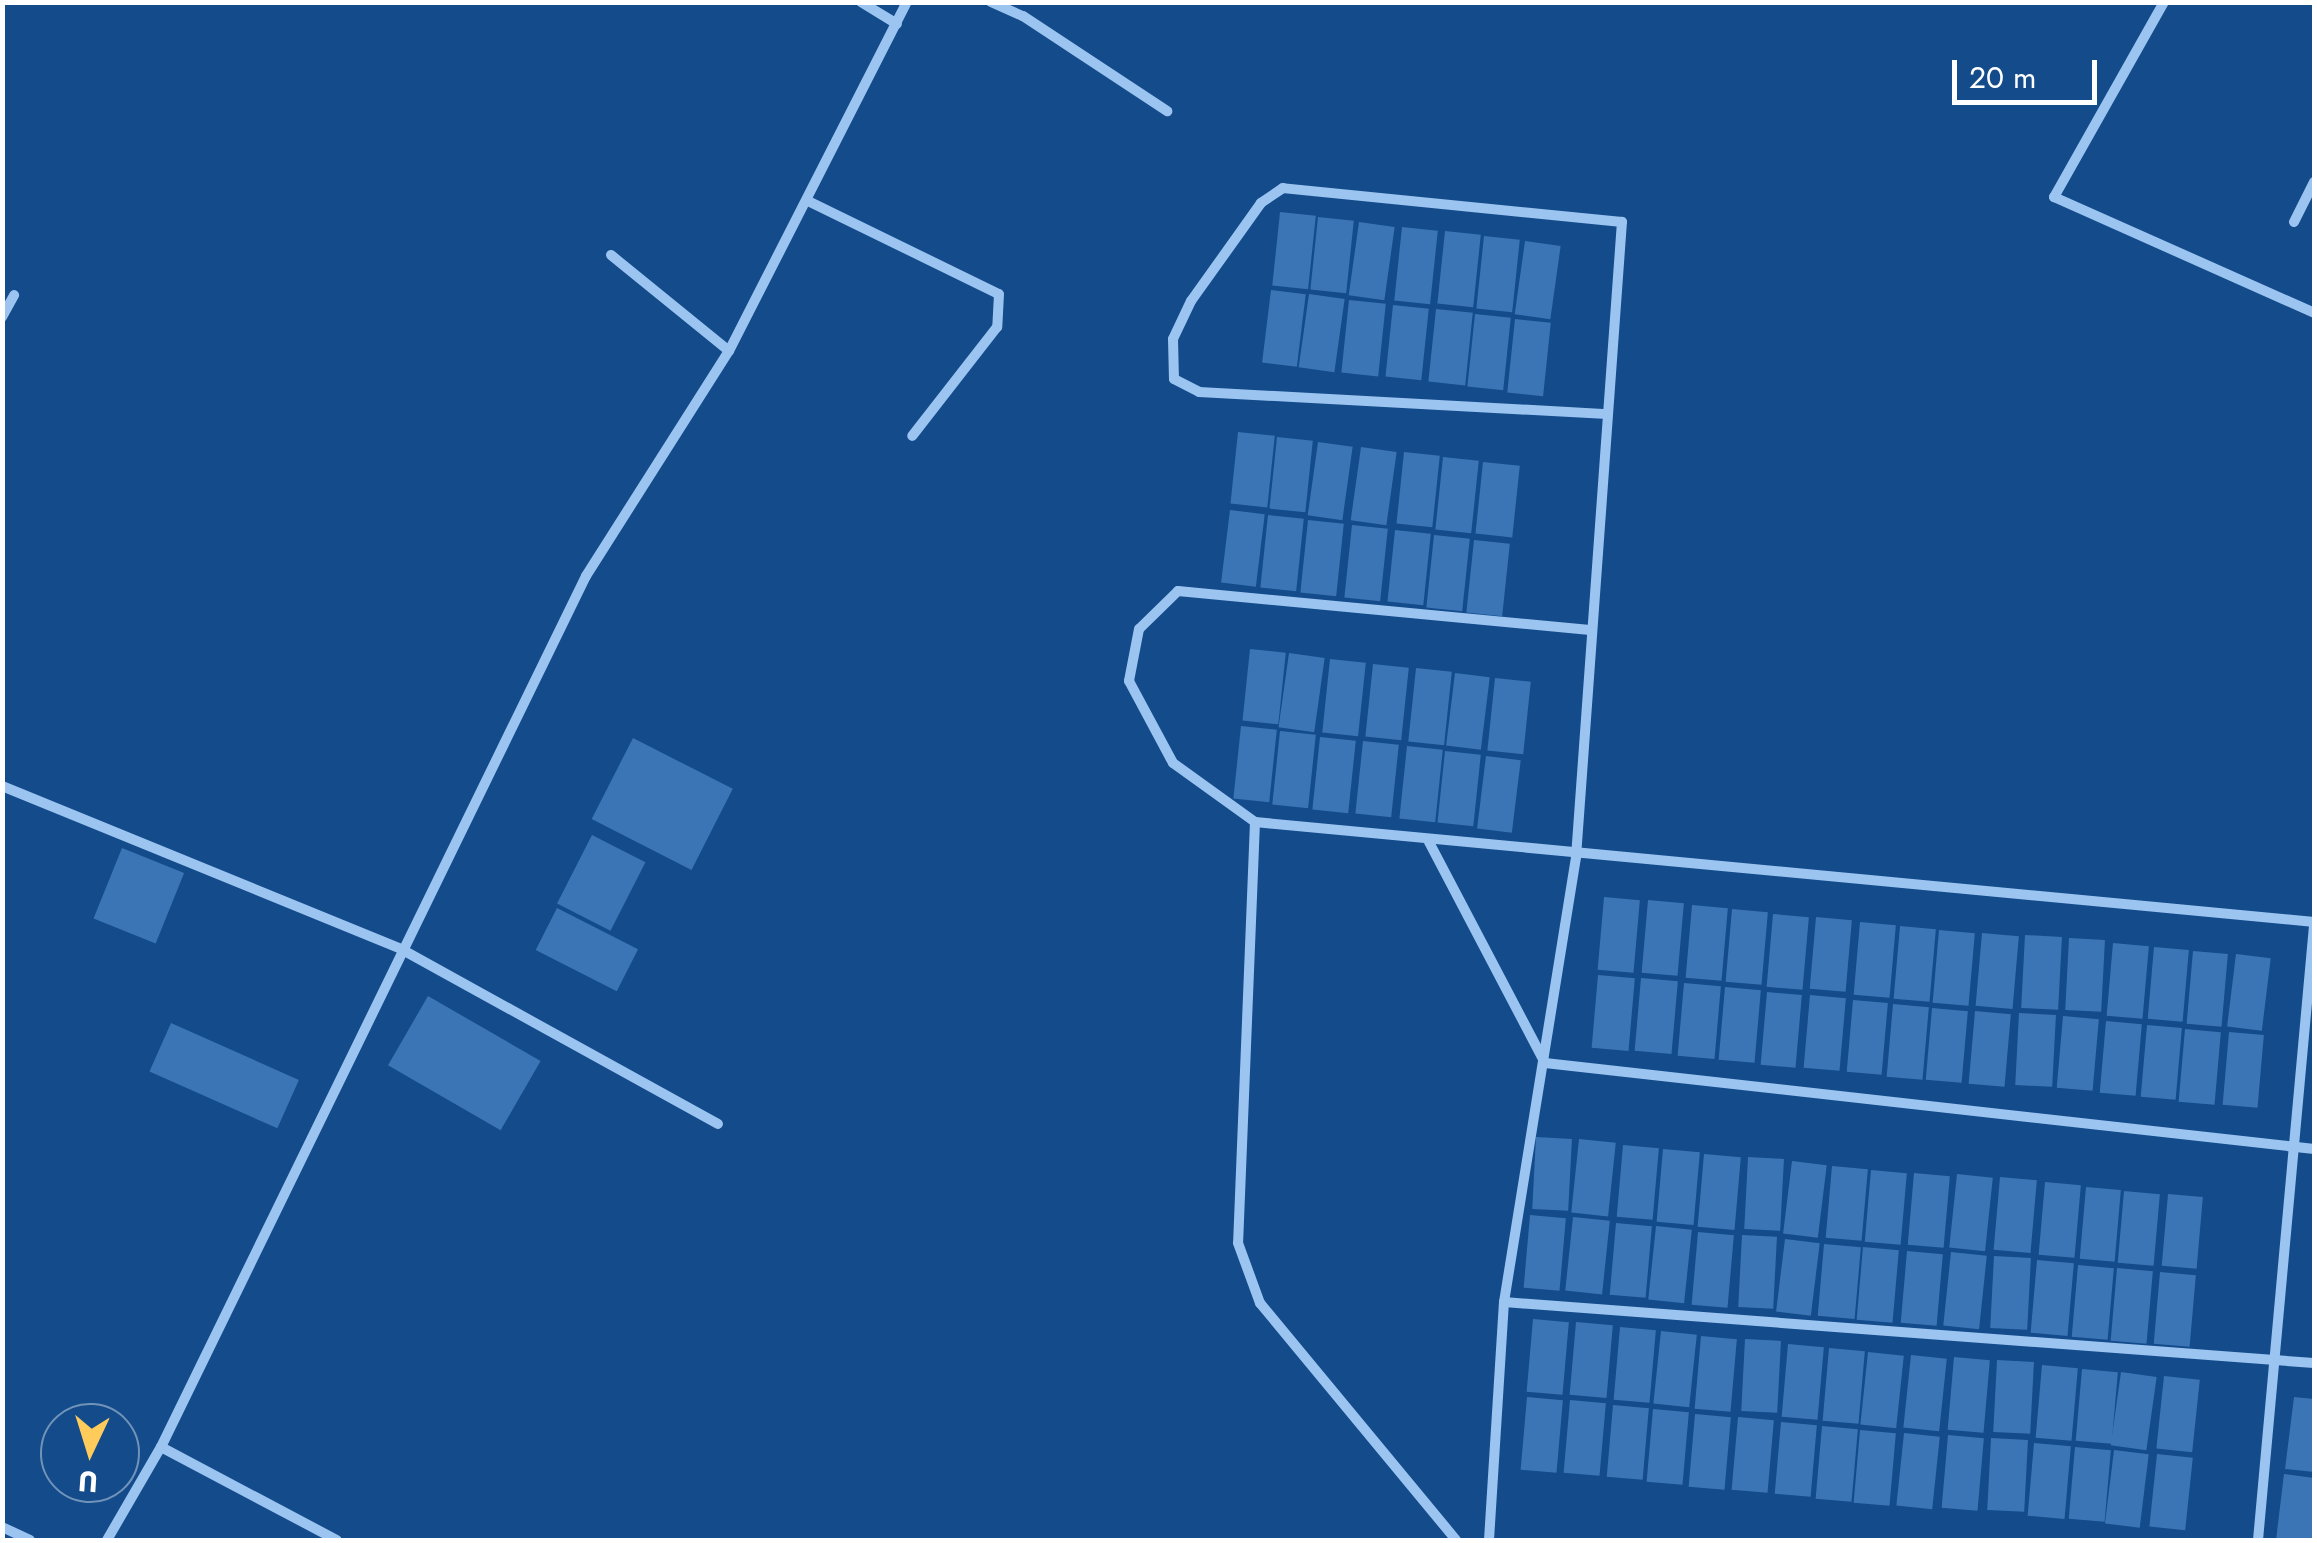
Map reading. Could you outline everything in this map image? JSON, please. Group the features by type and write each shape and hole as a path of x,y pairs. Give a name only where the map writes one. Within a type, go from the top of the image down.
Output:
{"street":[{"path":"861,2 896,24"},
{"path":"108,1540 162,1447 586,576 728,351 907,2"},
{"path":"990,2 1023,16 1167,111"},
{"path":"2164,2 2054,198 2314,313"},
{"path":"2294,222 2314,182"},
{"path":"1489,1540 1504,1302 1576,857 1607,414 1626,234 1616,219 1283,188 1261,203 1191,300 1173,339 1174,380 1200,392 1607,414"},
{"path":"808,201 999,294 997,327 912,436"},
{"path":"611,255 728,351"},
{"path":"2,317 14,295"},
{"path":"1590,630 1178,591 1139,628 1129,681 1173,763 1255,822 1576,857 2314,924 2258,1540"},
{"path":"2,786 401,950 718,1124"},
{"path":"1255,822 1238,1243 1260,1303 1456,1540"},
{"path":"1429,842 1545,1063"},
{"path":"1545,1063 2314,1150"},
{"path":"1504,1302 2314,1363"},
{"path":"162,1447 337,1540"},
{"path":"2,1527 30,1540"}],"building":[{"path":"1280,212 1316,216 1308,289 1272,286"},
{"path":"1318,217 1354,221 1346,293 1310,290"},
{"path":"1359,222 1395,227 1384,300 1349,295"},
{"path":"1402,227 1438,231 1430,304 1394,301"},
{"path":"1445,231 1481,235 1473,307 1437,304"},
{"path":"1484,236 1520,240 1512,312 1476,309"},
{"path":"1525,241 1561,246 1550,319 1515,314"},
{"path":"1271,290 1306,294 1297,367 1262,362"},
{"path":"1309,294 1345,299 1334,372 1299,367"},
{"path":"1349,300 1386,304 1378,376 1341,373"},
{"path":"1393,305 1429,309 1421,380 1385,377"},
{"path":"1436,309 1473,313 1465,385 1428,382"},
{"path":"1475,314 1511,318 1503,390 1467,387"},
{"path":"1515,319 1551,323 1543,396 1507,393"},
{"path":"1238,432 1275,436 1267,507 1230,504"},
{"path":"1277,437 1313,441 1305,512 1269,509"},
{"path":"1318,442 1353,447 1342,520 1308,515"},
{"path":"1361,447 1397,452 1386,525 1351,520"},
{"path":"1404,452 1440,456 1432,527 1396,524"},
{"path":"1443,457 1479,461 1471,533 1435,530"},
{"path":"1483,462 1520,466 1512,537 1475,534"},
{"path":"1230,510 1265,514 1256,587 1221,582"},
{"path":"1268,515 1304,519 1296,591 1260,588"},
{"path":"1308,520 1344,524 1336,596 1300,593"},
{"path":"1352,525 1388,529 1380,601 1344,598"},
{"path":"1395,530 1431,534 1423,605 1387,602"},
{"path":"1434,535 1470,539 1462,611 1426,608"},
{"path":"1474,540 1510,544 1502,616 1466,613"},
{"path":"1250,649 1286,653 1278,724 1242,721"},
{"path":"1289,653 1325,658 1314,732 1279,727"},
{"path":"1330,659 1366,663 1358,736 1322,733"},
{"path":"1373,664 1409,668 1401,740 1365,737"},
{"path":"1416,668 1452,672 1444,745 1408,742"},
{"path":"1455,673 1490,677 1481,750 1446,745"},
{"path":"1495,678 1531,682 1523,754 1487,751"},
{"path":"1241,726 1277,730 1269,802 1233,799"},
{"path":"1280,731 1316,735 1308,808 1272,805"},
{"path":"1320,737 1356,741 1348,813 1312,810"},
{"path":"633,738 733,789 691,870 592,819"},
{"path":"1363,741 1399,745 1391,817 1355,814"},
{"path":"1407,746 1443,750 1435,822 1399,819"},
{"path":"1445,751 1481,755 1473,826 1437,823"},
{"path":"1486,756 1521,760 1512,833 1477,828"},
{"path":"592,835 645,862 611,931 557,904"},
{"path":"122,848 184,873 156,944 94,918"},
{"path":"1604,897 1640,900 1634,973 1598,970"},
{"path":"1648,900 1684,903 1678,976 1642,973"},
{"path":"1692,905 1728,908 1722,981 1686,978"},
{"path":"557,908 638,949 617,991 536,950"},
{"path":"1732,909 1768,912 1762,985 1726,982"},
{"path":"1773,914 1809,917 1803,990 1767,987"},
{"path":"1816,917 1852,920 1846,992 1810,989"},
{"path":"1860,922 1896,925 1890,998 1854,995"},
{"path":"1900,926 1936,929 1930,1002 1894,999"},
{"path":"1939,930 1975,933 1969,1006 1933,1003"},
{"path":"1982,933 2019,936 2012,1009 1976,1006"},
{"path":"2025,935 2062,937 2058,1010 2021,1008"},
{"path":"2069,938 2105,940 2101,1012 2065,1010"},
{"path":"2113,943 2149,946 2143,1019 2107,1016"},
{"path":"2154,947 2189,950 2183,1022 2148,1019"},
{"path":"2193,951 2228,954 2222,1027 2187,1024"},
{"path":"2236,954 2271,958 2262,1031 2227,1026"},
{"path":"1598,975 1635,978 1628,1051 1592,1048"},
{"path":"1641,978 1678,981 1671,1054 1635,1051"},
{"path":"1684,983 1721,986 1714,1059 1678,1056"},
{"path":"1725,987 1761,990 1755,1063 1719,1060"},
{"path":"1767,992 1802,995 1796,1068 1761,1065"},
{"path":"1810,995 1846,998 1840,1071 1804,1068"},
{"path":"428,996 541,1061 501,1130 388,1065"},
{"path":"1853,1000 1888,1003 1882,1075 1847,1072"},
{"path":"1893,1004 1929,1007 1923,1080 1887,1077"},
{"path":"1932,1008 1968,1011 1962,1083 1926,1080"},
{"path":"1975,1011 2011,1014 2005,1087 1969,1084"},
{"path":"2019,1013 2056,1015 2052,1087 2015,1085"},
{"path":"2063,1016 2099,1019 2093,1091 2057,1088"},
{"path":"2106,1021 2142,1024 2136,1096 2100,1093"},
{"path":"171,1023 299,1080 277,1128 149,1071"},
{"path":"2147,1025 2182,1028 2176,1100 2141,1097"},
{"path":"2185,1029 2221,1032 2215,1105 2179,1102"},
{"path":"2229,1032 2264,1035 2258,1108 2223,1105"},
{"path":"1536,1137 1572,1139 1568,1211 1532,1209"},
{"path":"1579,1139 1616,1143 1608,1216 1571,1213"},
{"path":"1623,1145 1659,1148 1653,1220 1617,1217"},
{"path":"1663,1149 1700,1152 1693,1225 1657,1222"},
{"path":"1704,1154 1741,1157 1734,1230 1698,1227"},
{"path":"1748,1157 1784,1159 1780,1231 1744,1229"},
{"path":"1792,1161 1827,1165 1818,1238 1783,1233"},
{"path":"1832,1166 1868,1169 1862,1241 1826,1238"},
{"path":"1871,1170 1907,1173 1901,1245 1865,1242"},
{"path":"1914,1173 1950,1176 1944,1248 1908,1245"},
{"path":"1957,1174 1993,1178 1985,1251 1949,1248"},
{"path":"2000,1177 2037,1180 2030,1253 1994,1250"},
{"path":"2045,1182 2081,1185 2075,1258 2039,1255"},
{"path":"2086,1187 2121,1190 2115,1262 2080,1259"},
{"path":"2124,1191 2160,1194 2154,1266 2118,1263"},
{"path":"2168,1194 2203,1197 2197,1269 2162,1266"},
{"path":"1530,1215 1566,1218 1560,1291 1524,1288"},
{"path":"1573,1217 1610,1221 1602,1294 1565,1291"},
{"path":"1616,1223 1652,1226 1646,1298 1610,1295"},
{"path":"1656,1226 1692,1230 1684,1303 1648,1300"},
{"path":"1698,1232 1734,1235 1728,1308 1692,1305"},
{"path":"1742,1235 1777,1237 1773,1309 1738,1307"},
{"path":"1785,1239 1820,1243 1811,1316 1776,1311"},
{"path":"1824,1244 1861,1247 1855,1319 1818,1316"},
{"path":"1863,1247 1899,1250 1893,1323 1857,1320"},
{"path":"1907,1251 1943,1254 1937,1326 1901,1323"},
{"path":"1951,1252 1987,1256 1979,1329 1943,1326"},
{"path":"1994,1256 2031,1258 2027,1330 1990,1328"},
{"path":"2037,1260 2074,1263 2067,1336 2031,1333"},
{"path":"2078,1265 2114,1268 2108,1340 2072,1337"},
{"path":"2117,1268 2153,1271 2147,1344 2111,1341"},
{"path":"2160,1272 2196,1275 2190,1347 2154,1344"},
{"path":"1533,1319 1569,1322 1563,1395 1527,1392"},
{"path":"1576,1322 1613,1325 1606,1398 1570,1395"},
{"path":"1620,1327 1656,1330 1650,1403 1614,1400"},
{"path":"1661,1331 1697,1335 1689,1407 1653,1404"},
{"path":"1701,1336 1737,1339 1731,1412 1695,1409"},
{"path":"1745,1339 1781,1341 1777,1413 1741,1411"},
{"path":"1788,1344 1824,1347 1818,1420 1782,1417"},
{"path":"1829,1348 1865,1351 1859,1424 1823,1421"},
{"path":"1868,1352 1904,1356 1896,1428 1860,1425"},
{"path":"1911,1355 1947,1359 1939,1431 1903,1428"},
{"path":"1954,1357 1990,1360 1984,1433 1948,1430"},
{"path":"1997,1360 2034,1362 2030,1434 1993,1432"},
{"path":"2042,1365 2078,1368 2072,1441 2036,1438"},
{"path":"2082,1369 2118,1372 2112,1444 2076,1441"},
{"path":"2121,1372 2157,1377 2146,1450 2111,1445"},
{"path":"2164,1376 2200,1380 2192,1452 2156,1449"},
{"path":"1527,1397 1563,1400 1557,1473 1521,1470"},
{"path":"2294,1397 2314,1399 2314,1472 2285,1469"},
{"path":"1570,1400 1606,1403 1600,1476 1564,1473"},
{"path":"1613,1405 1649,1408 1643,1480 1607,1477"},
{"path":"1653,1409 1689,1412 1683,1485 1647,1482"},
{"path":"1695,1414 1731,1417 1725,1490 1689,1487"},
{"path":"1738,1417 1774,1420 1768,1493 1732,1490"},
{"path":"1781,1422 1817,1425 1811,1497 1775,1494"},
{"path":"1822,1426 1858,1429 1852,1502 1816,1499"},
{"path":"1860,1430 1896,1433 1890,1506 1854,1503"},
{"path":"1904,1433 1940,1437 1932,1509 1896,1506"},
{"path":"1948,1435 1984,1438 1978,1511 1942,1508"},
{"path":"1991,1438 2028,1440 2024,1512 1987,1510"},
{"path":"2034,1443 2071,1446 2064,1519 2028,1516"},
{"path":"2075,1447 2111,1450 2105,1522 2069,1519"},
{"path":"2114,1450 2149,1454 2140,1528 2105,1523"},
{"path":"2157,1454 2193,1458 2185,1530 2149,1527"},
{"path":"2284,1474 2314,1478 2313,1540 2276,1540"}]}
